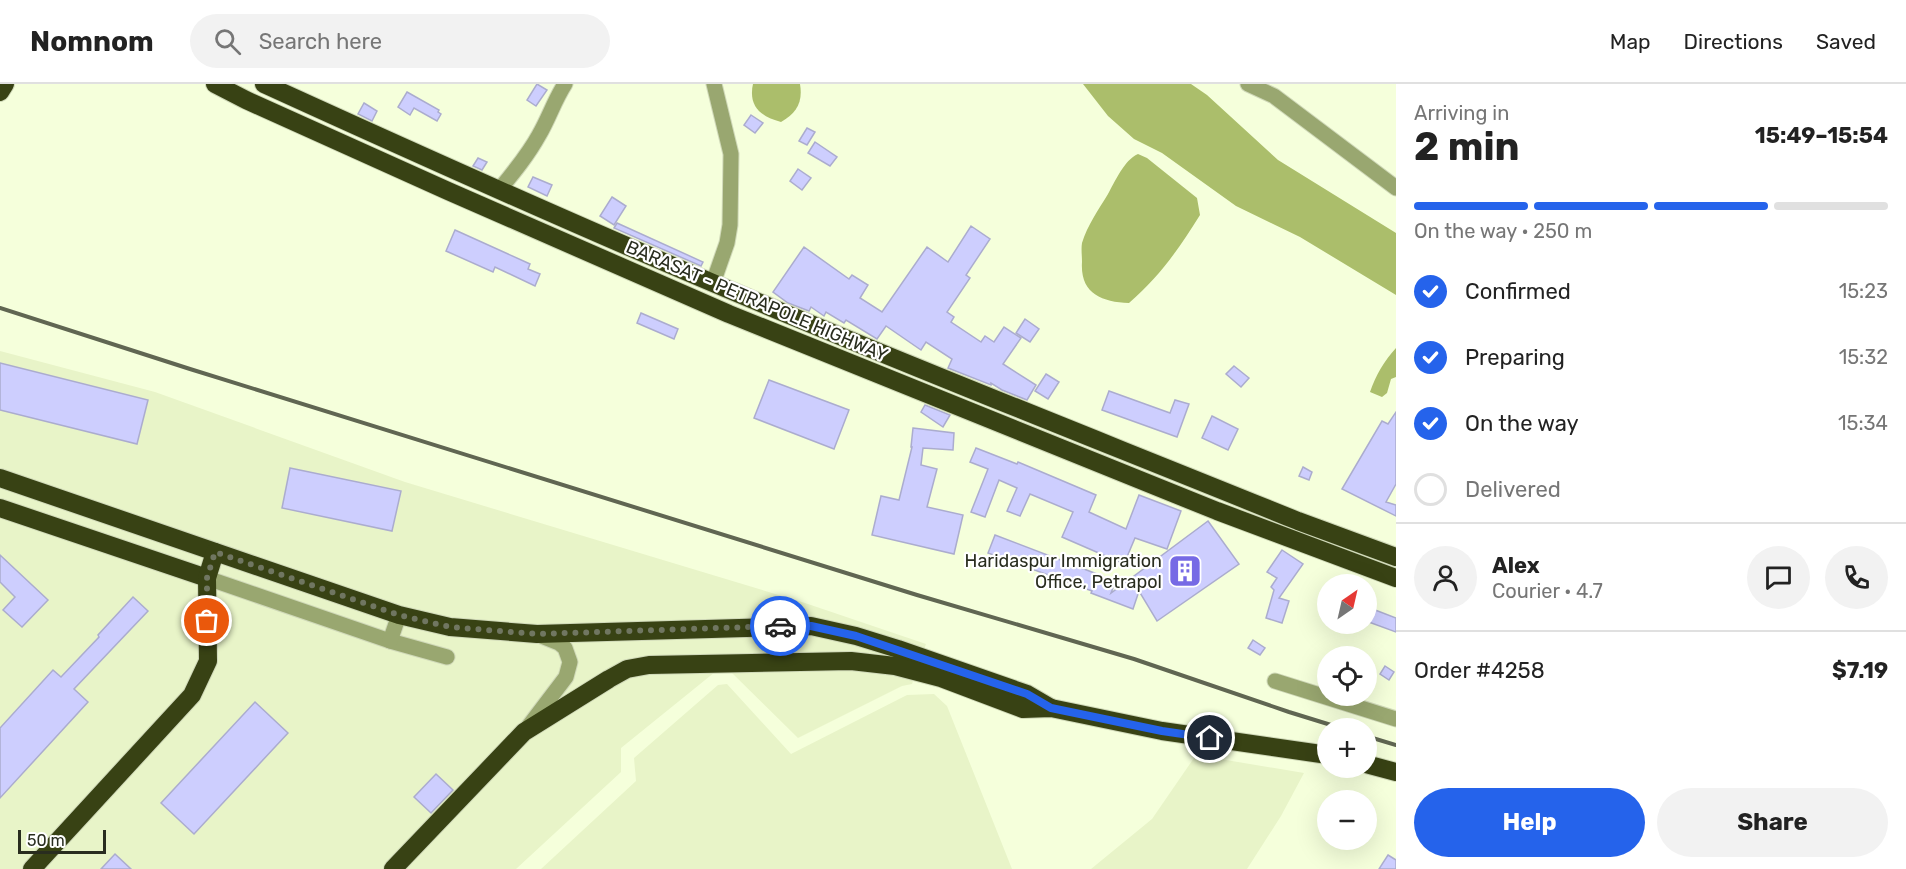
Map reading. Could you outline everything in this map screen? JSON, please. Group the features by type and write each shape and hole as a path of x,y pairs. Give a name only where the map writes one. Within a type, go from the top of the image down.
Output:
{"highway":[{"path":"0,92 6,84"},
{"name":"BARASAT - PETRAPOLE HIGHWAY","path":"215,84 448,191 729,314 1290,539 1396,578"},
{"name":"BARASAT - PETRAPOLE HIGHWAY","path":"264,84 445,167 713,283 1298,521 1396,557"},
{"path":"0,478 399,615 450,627 537,634 811,626 856,636 898,649 1027,694 1051,708"},
{"path":"0,508 207,578"},
{"path":"32,869 192,695 208,661 207,578 215,552"},
{"path":"393,869 524,732 627,669 649,665 851,662 895,666 941,678 1023,709 1051,708 1162,731 1317,753"},
{"path":"1377,767 1396,772"}],"street":[{"path":"500,189 526,158 565,84"},
{"path":"713,283 727,243 730,225 731,154 714,84"},
{"path":"1248,84 1274,96 1396,188"},
{"path":"207,578 390,642 447,657"},
{"path":"390,642 399,615"},
{"path":"524,732 566,677 570,662 565,648 537,634"},
{"path":"1275,681 1396,719"}],"shaded area":[{"path":"753,84 800,84 800,102 795,111 781,122 767,117 754,104"},
{"path":"1083,84 1191,84 1207,95 1278,160 1396,233 1396,295 1300,237 1236,206 1162,153 1134,139 1108,116"},
{"path":"1138,154 1147,158 1197,198 1200,215 1176,251 1150,283 1129,303 1110,301 1094,294 1085,281 1082,273 1082,243 1090,224 1120,172 1128,161"},
{"path":"1396,348 1396,377 1391,379 1387,393 1382,397 1370,392 1381,368"},
{"path":"0,351 155,392 405,482 805,603 926,644 912,684 902,686 798,738 731,672 715,672 621,748 621,772 516,869 0,869"},
{"path":"727,684 791,754 907,695 934,694 947,706 1012,869 541,869 636,781 634,758 718,685"},
{"path":"1196,755 1304,773 1281,816 1247,869 1091,869 1152,819"}],"building":[{"path":"537,84 547,90 536,106 527,100"},
{"path":"407,92 439,110 441,114 437,121 414,108 410,115 398,107"},
{"path":"364,103 377,111 372,121 358,114"},
{"path":"751,115 763,123 755,133 744,125"},
{"path":"807,128 815,132 807,145 799,141"},
{"path":"815,142 837,157 830,166 808,153"},
{"path":"478,158 487,162 482,170 473,166"},
{"path":"798,169 811,178 802,190 790,181"},
{"path":"533,177 552,185 547,196 528,187"},
{"path":"612,197 626,206 614,225 600,216"},
{"path":"617,223 703,262 701,266 614,228"},
{"path":"971,226 990,239 966,275 970,278 947,312 954,317 951,322 981,342 985,336 994,342 1004,327 1021,338 1003,364 1036,385 1027,400 991,383 991,385 948,368 952,359 926,342 921,350 886,326 877,339 846,320 844,323 826,312 824,316 811,307 809,311 788,303 773,292 804,247 849,279 852,275 868,285 860,298 882,312 927,247 948,262"},
{"path":"455,230 530,264 528,269 540,274 535,286 495,267 493,272 446,251"},
{"path":"641,313 678,329 674,339 637,323"},
{"path":"1025,319 1039,329 1030,342 1016,333"},
{"path":"0,363 148,400 137,444 0,410"},
{"path":"1234,366 1249,378 1241,387 1226,374"},
{"path":"1046,374 1059,382 1048,399 1035,391"},
{"path":"769,380 849,410 834,449 754,418"},
{"path":"1109,391 1170,413 1175,400 1189,404 1177,437 1102,410"},
{"path":"925,405 950,415 943,427 921,412"},
{"path":"1396,412 1396,484 1386,502 1396,505 1396,516 1342,489 1382,421 1388,424"},
{"path":"1212,416 1238,429 1228,450 1202,438"},
{"path":"913,428 954,433 953,450 923,448 921,465 937,469 927,507 963,515 954,554 872,535 881,496 899,500 912,447"},
{"path":"976,448 1017,464 1018,462 1096,495 1089,512 1126,529 1139,495 1181,511 1167,549 1135,538 1124,564 1062,537 1073,512 1030,494 1020,516 1007,511 1017,488 999,480 985,517 971,512 988,469 970,462"},
{"path":"1303,467 1312,472 1309,480 1299,476"},
{"path":"290,468 401,491 392,531 282,508"},
{"name":"Haridaspur Immigration Office, Petrapol","path":"1208,521 1239,564 1157,621 1139,591 1133,609 1091,593 1092,591 988,553 995,535 1115,583 1111,593"},
{"path":"1282,550 1303,564 1279,598 1289,601 1282,623 1266,618 1274,590 1271,587 1277,578 1267,572"},
{"path":"0,555 48,600 22,627 3,610 15,597 0,582"},
{"path":"133,597 148,611 74,689 88,702 0,798 0,728 53,670 61,677"},
{"path":"1377,611 1396,618 1396,632 1377,625"},
{"path":"1253,640 1265,648 1260,655 1248,648"},
{"path":"1385,666 1394,672 1389,680 1380,674"},
{"path":"255,702 288,733 194,834 161,803"},
{"path":"436,774 453,790 431,813 414,797"},
{"path":"115,854 131,869 101,869"},
{"path":"1388,855 1396,860 1396,869 1379,869"}],"railway":[{"path":"0,308 917,595 1134,659 1317,721"},
{"path":"1377,739 1396,745"}],"way so far":[{"path":"207,621 207,578 215,552 399,615 450,627 537,634 780,626"}],"place":[{"name":"Haridaspur Immigration Office, Petrapol","path":"1185,571"}],"route":[{"path":"780,626 811,626 856,636 1027,694 1051,708 1162,731 1210,738"}]}
